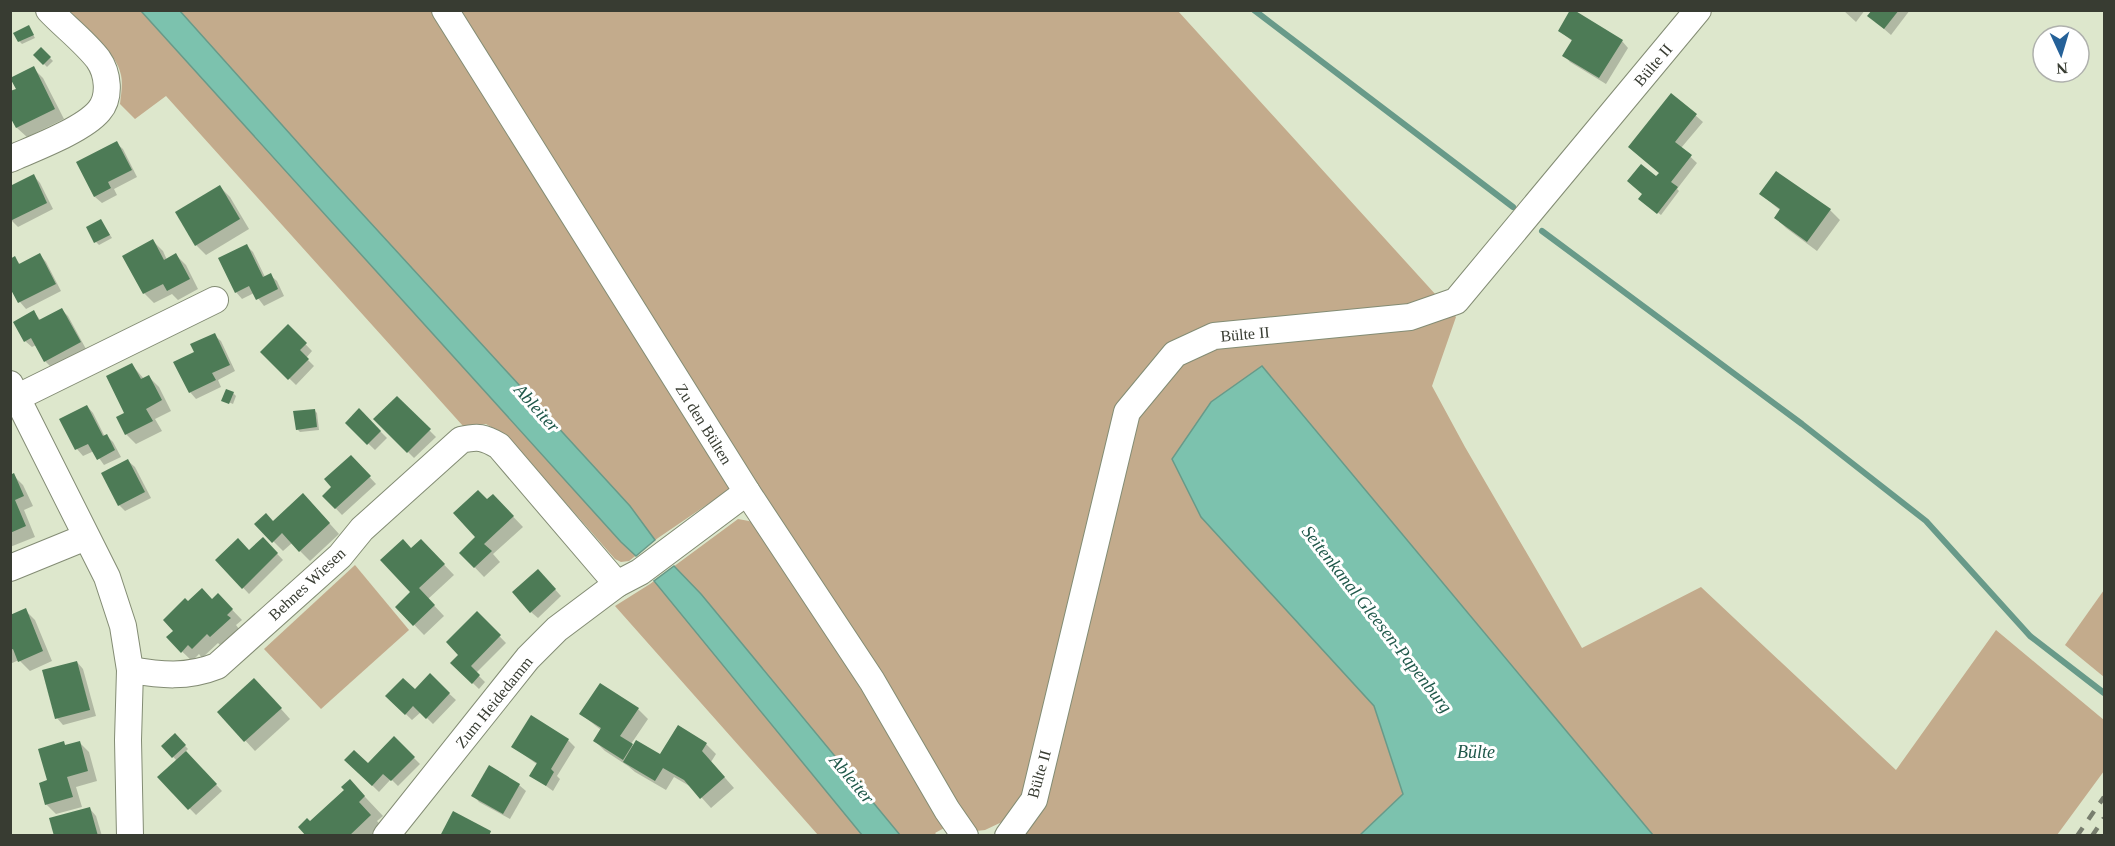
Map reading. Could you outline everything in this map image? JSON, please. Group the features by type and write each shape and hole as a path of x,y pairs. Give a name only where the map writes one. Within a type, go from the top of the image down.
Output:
{"street":[{"path":"10,159 85,124 100,110 106,97 107,82 98,59 48,10"},
{"name":"Zu den Bülten","path":"445,10 747,492 872,681 947,810 965,836"},
{"name":"Bülte II","path":"1008,836 1034,800 1127,412 1175,354 1214,336 1410,317 1456,301 1698,10"},
{"path":"130,836 128,772 130,670 123,626 107,577 14,391 214,300"},
{"name":"Behnes Wiesen","path":"130,670 183,675 202,672 217,666 340,556 362,529 461,440 472,437 486,438 499,446 617,584"},
{"name":"Zum Heidedamm","path":"386,836 528,658 557,628 617,584 639,572 747,492"},
{"path":"10,568 86,537"}],"shaded area":[{"path":"68,11 1178,11 1456,317 1432,386 1582,648 1701,587 1896,770 1996,630 2104,720 2104,771 2057,835 1653,835 1262,366 1201,517 1374,706 1403,794 1360,835 1016,836 1004,821 985,830 976,831 730,489 658,538 629,561 621,562 615,559 507,436 486,424 463,426 166,96 135,119 120,104 122,82 118,66 99,40"},
{"path":"738,519 761,527 946,827 935,833 937,835 818,835 615,606 650,584"},
{"path":"355,565 409,630 321,709 264,649"},
{"path":"2104,590 2104,677 2065,645"}],"water":[{"name":"Ableiter","path":"141,11 180,11 630,506 655,540 636,556 621,542"},
{"name":"Bülte","path":"1262,366 1653,835 1360,835 1403,794 1374,706 1201,517 1172,459 1211,402"},
{"name":"Ableiter","path":"674,566 701,594 900,835 862,835 654,581"}],"building":[{"path":"1570,10 1574,10 1623,40 1599,78 1562,56 1572,40 1558,31"},
{"path":"1872,10 1899,10 1884,29 1867,16"},
{"path":"29,25 34,35 18,42 13,33"},
{"path":"41,47 51,57 43,65 33,55"},
{"path":"34,66 55,109 16,128 10,117 10,91 16,89 10,78"},
{"path":"1671,93 1697,114 1675,142 1692,155 1671,182 1678,187 1657,214 1638,199 1642,194 1627,181 1641,164 1656,176 1659,173 1628,147"},
{"path":"117,141 132,170 108,182 111,188 94,197 76,162"},
{"path":"1776,171 1831,209 1807,242 1774,218 1780,209 1759,194"},
{"path":"34,174 47,203 10,221 10,186"},
{"path":"220,185 240,219 195,246 175,212"},
{"path":"101,219 110,235 94,243 86,227"},
{"path":"153,239 164,260 176,253 190,279 167,291 163,284 143,294 122,256"},
{"path":"247,244 263,277 271,273 278,289 256,300 249,286 235,293 218,258"},
{"path":"40,253 56,284 18,303 10,288 10,259 15,256 19,264"},
{"path":"62,308 81,342 44,362 31,338 24,342 13,322 34,310 39,320"},
{"path":"288,324 307,343 300,350 309,359 288,380 260,352"},
{"path":"215,333 230,365 212,373 216,380 189,393 173,362 194,352 190,344"},
{"path":"132,363 141,379 149,375 162,400 146,409 153,421 125,435 116,417 124,413 106,376"},
{"path":"226,389 234,392 229,404 221,401"},
{"path":"397,396 431,429 407,453 373,419"},
{"path":"87,405 103,436 107,434 115,450 97,460 88,444 75,450 59,419"},
{"path":"359,408 381,431 367,445 345,423"},
{"path":"315,409 317,427 296,430 293,411"},
{"path":"351,455 371,476 335,509 322,496 331,487 324,479"},
{"path":"128,459 145,492 118,506 101,473"},
{"path":"14,473 24,496 15,500 26,526 10,533 10,475"},
{"path":"478,490 487,499 493,494 514,516 484,544 492,551 474,568 459,553 475,537 453,513"},
{"path":"303,493 330,523 299,552 282,533 272,543 254,524 266,513 273,521"},
{"path":"263,537 278,553 242,589 215,560 238,538 249,550"},
{"path":"403,539 411,548 421,539 445,564 419,588 435,605 413,626 395,607 410,592 380,560"},
{"path":"538,569 556,589 530,613 512,592"},
{"path":"202,588 212,599 218,593 233,609 227,615 231,618 210,637 207,634 192,649 188,645 181,653 166,637 173,631 163,620 185,598 188,601"},
{"path":"26,608 43,651 18,662 13,649 10,650 10,615"},
{"path":"477,611 501,635 471,666 480,675 472,684 450,663 458,655 446,642"},
{"path":"77,661 90,710 55,719 42,670"},
{"path":"430,673 450,693 426,719 413,706 405,715 385,696 403,678 415,689"},
{"path":"254,678 282,708 244,742 217,712"},
{"path":"600,683 639,708 620,736 633,744 623,760 593,741 601,728 579,714"},
{"path":"531,715 569,739 551,769 554,772 546,786 529,776 537,763 511,747"},
{"path":"678,725 707,743 702,751 725,777 700,799 684,780 663,768 655,781 623,762 636,740 660,754"},
{"path":"175,733 186,745 172,758 161,746"},
{"path":"394,736 415,757 391,781 383,774 372,786 344,760 354,750 368,763"},
{"path":"64,741 65,745 80,741 88,771 67,777 73,797 45,805 39,783 47,780 38,749"},
{"path":"186,751 217,784 188,810 157,777"},
{"path":"489,765 520,784 503,814 471,796"},
{"path":"350,779 365,796 359,802 371,815 349,836 306,836 298,827 307,818 310,821 344,790 341,787"},
{"path":"90,807 98,836 54,836 49,818"},
{"path":"453,811 491,831 489,836 440,836"}],"waterway":[{"path":"1254,10 1513,207"},
{"path":"1542,231 1802,424 1926,521 2030,636 2104,693"}],"railway":[{"path":"2077,836 2104,797"},
{"path":"2092,836 2104,818"}],"water label":[{"name":"Seitenkanal Gleesen-Papenburg","path":"1377,619"}]}
